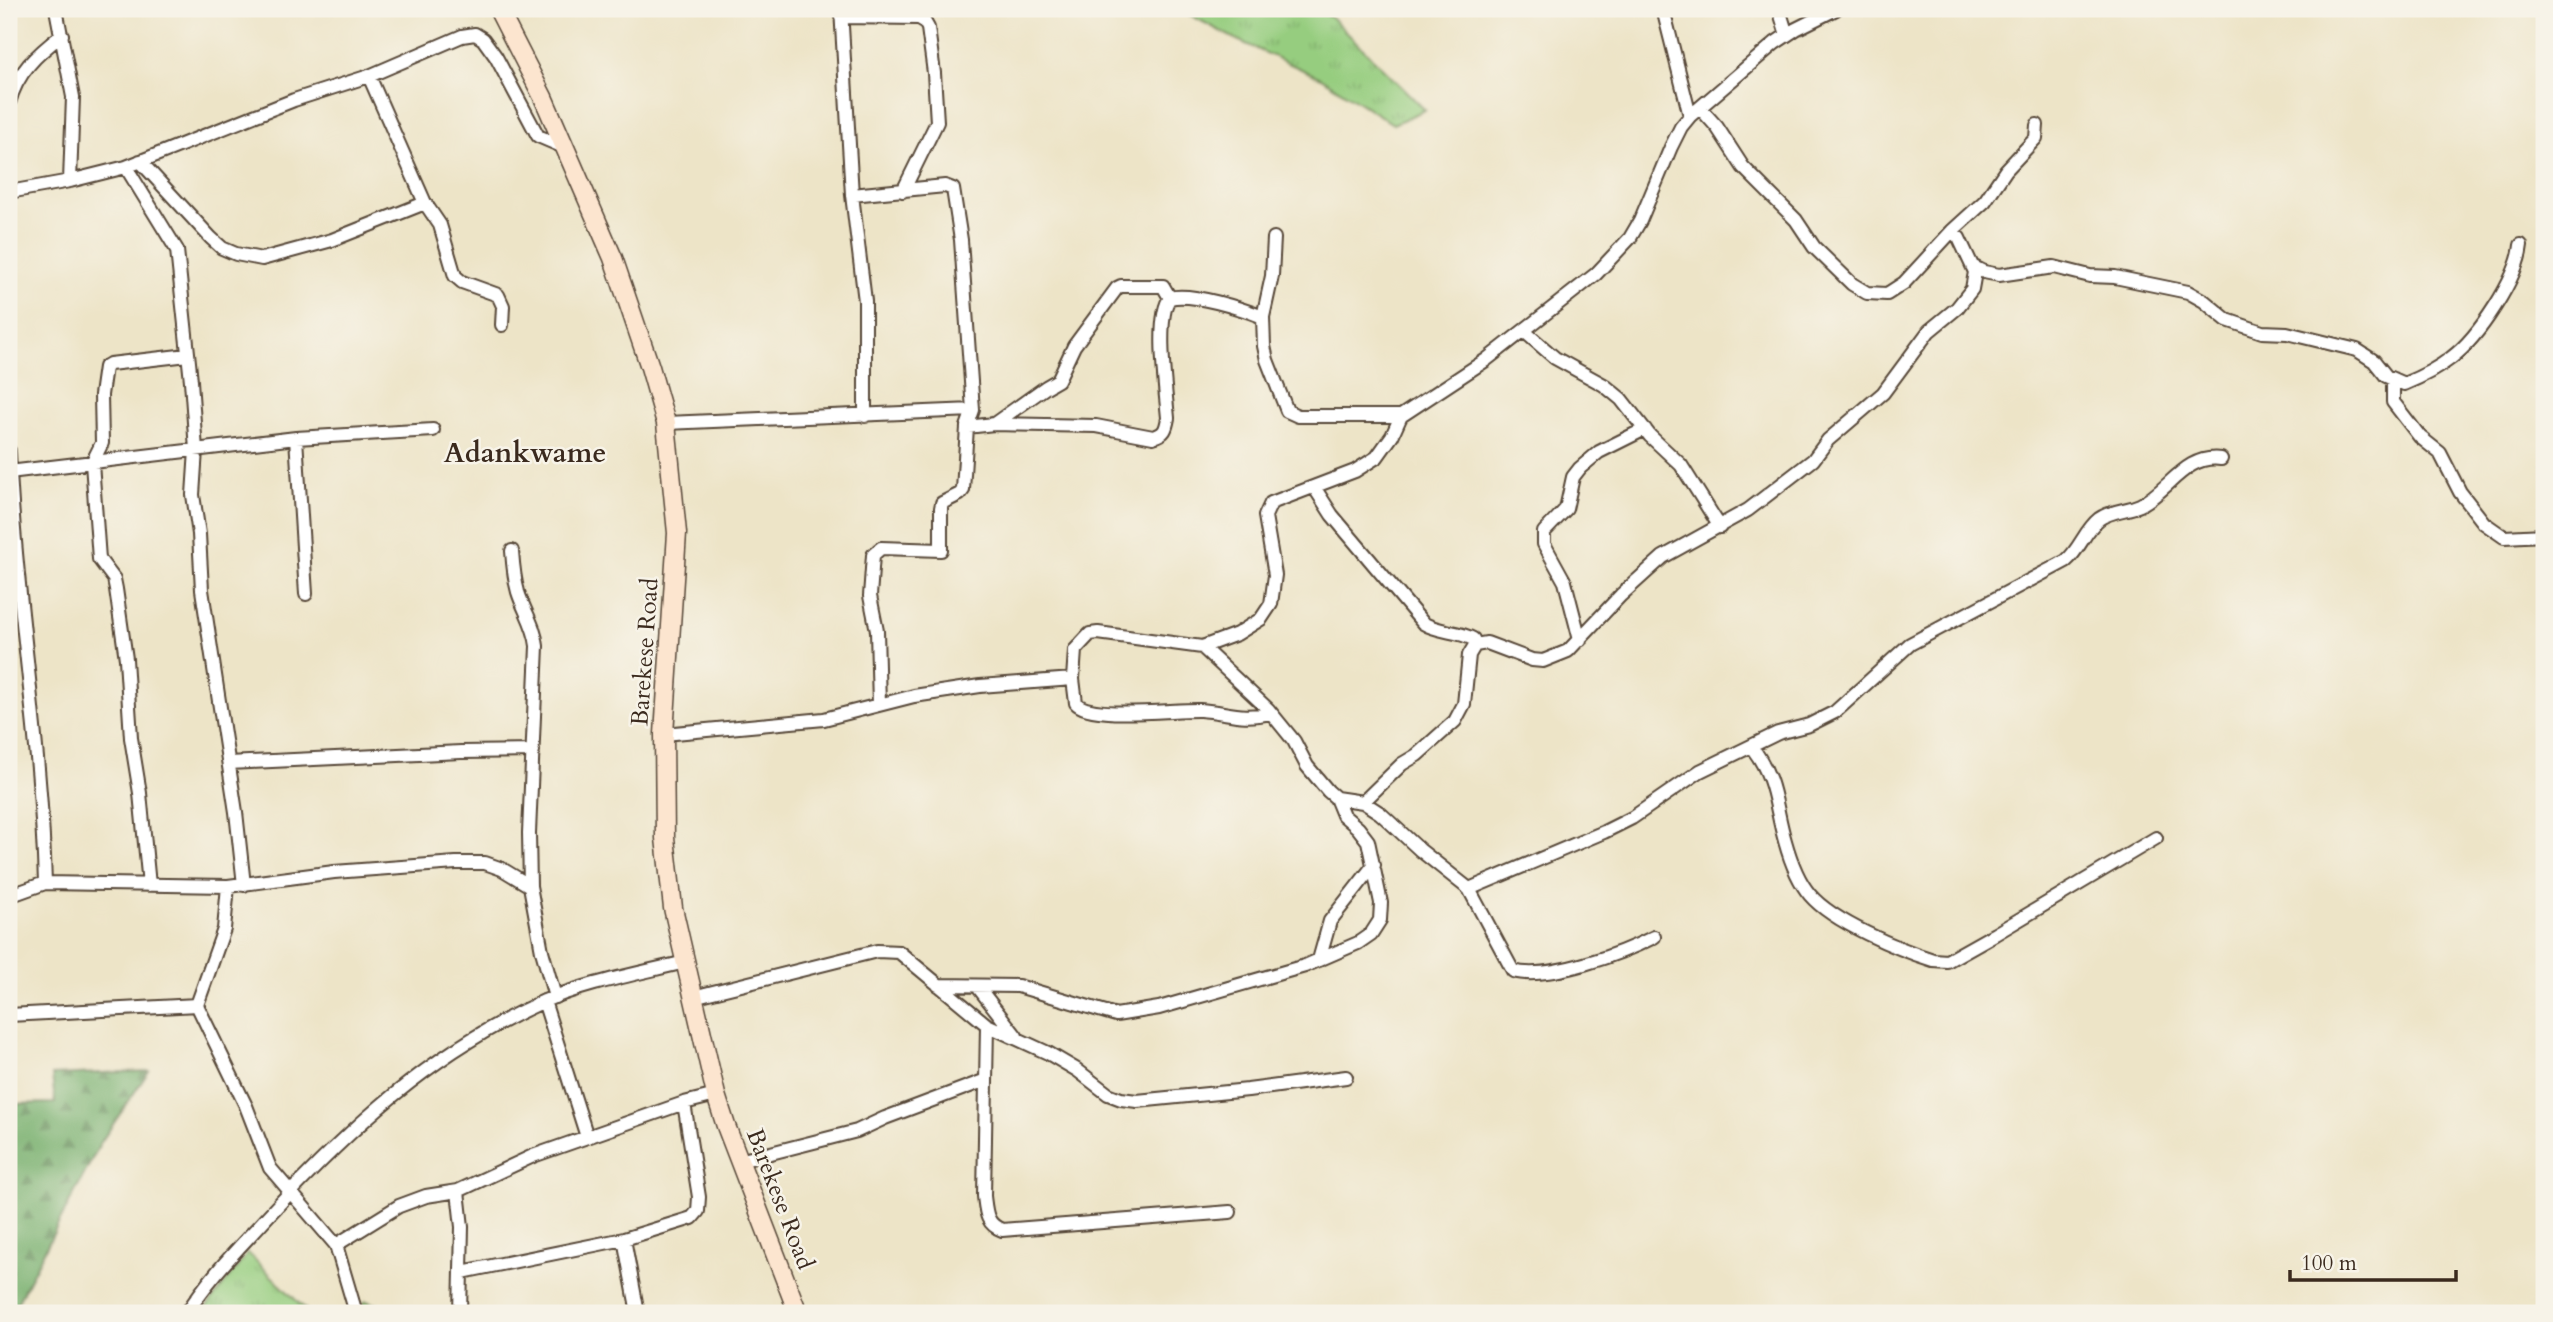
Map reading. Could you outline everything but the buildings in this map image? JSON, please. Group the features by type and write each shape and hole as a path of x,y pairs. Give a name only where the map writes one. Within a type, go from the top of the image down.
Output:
{"main road":[{"name":"Barekese Road","path":"498,9 566,148 613,258 650,366 666,423 677,533 663,734 665,838 673,908 716,1095 798,1313"}],"street":[{"path":"56,9 73,97 70,181"},
{"path":"1663,9 1695,112 1717,127 1743,167 1796,220 1814,247 1852,284 1867,293 1887,294 1904,283 1952,231 1985,201 2006,170 2036,138 2037,125"},
{"path":"1779,9 1787,35"},
{"path":"1271,713 1251,717 1198,710 1086,711 1076,703 1073,679 1075,649 1090,634 1098,633 1202,647 1237,634 1261,619 1271,604 1275,575 1266,528 1266,509 1278,498 1355,471 1377,457 1392,436 1401,416 1486,360 1576,291 1630,238 1681,127 1695,112 1787,35 1836,9"},
{"path":"865,416 865,301 852,195 841,13 919,18 928,28 937,122 903,191"},
{"path":"9,192 29,190 126,167 294,100 369,76 462,36 475,33 483,38 496,57 538,136 566,148"},
{"path":"9,103 13,86 30,62 62,35"},
{"path":"369,76 425,203 440,225 455,276 462,282 498,295 503,306 502,325"},
{"path":"140,161 222,248 250,258 262,258 332,240 425,203"},
{"path":"126,167 177,250 196,450 193,495 199,534 202,590 229,763 244,885"},
{"path":"9,183 29,190"},
{"path":"852,195 945,186 953,189 961,240 973,410 967,427 963,490 942,503 941,550 881,548 873,555 870,596 877,631 878,705"},
{"path":"1475,645 1487,643 1532,660 1543,661 1568,651 1663,557 1748,510 1813,460 1828,440 1883,393 1929,331 1957,308 1972,289 1975,281 1972,266 1959,238 1952,231"},
{"path":"1274,238 1272,275 1263,317 1267,360 1287,411 1298,416 1401,416"},
{"path":"1972,266 1999,275 2054,267 2090,275 2115,276 2188,292 2227,320 2262,332 2287,333 2357,349 2374,361 2386,376 2404,384 2429,373 2454,356 2484,321 2509,283 2520,260 2521,245"},
{"path":"994,424 1058,380 1074,346 1116,288 1163,286 1170,298"},
{"path":"967,427 994,424 1096,426 1153,437 1162,435 1168,418 1162,340 1166,302 1170,298 1183,296 1263,317"},
{"path":"1524,331 1555,358 1604,385 1621,399 1663,450 1681,465 1720,527"},
{"path":"149,885 140,793 131,738 126,659 114,579 99,559 92,463 102,443 101,395 105,367 110,363 188,355"},
{"path":"2393,379 2393,402 2420,437 2440,453 2460,492 2484,523 2504,537 2544,535"},
{"path":"666,423 973,410"},
{"path":"1580,640 1566,582 1544,544 1544,532 1564,514 1573,477 1580,468 1599,452 1645,429"},
{"path":"9,472 296,438 433,430"},
{"path":"296,438 306,594"},
{"path":"9,451 43,813 45,883"},
{"path":"1469,889 1632,818 1700,771 1778,733 1809,725 1835,712 1910,644 2066,561 2077,551 2090,528 2106,514 2141,505 2197,460 2221,458"},
{"path":"1314,487 1332,515 1423,623 1431,628 1465,635 1473,639 1475,645 1469,655 1464,704 1455,721 1417,755 1402,764 1363,802"},
{"path":"512,551 518,594 536,633 529,833 530,886 549,999 587,1137"},
{"path":"938,985 1018,986 1116,1015 1133,1014 1319,960 1371,934 1380,920 1381,903 1368,842 1343,814 1336,798 1307,766 1294,741 1271,713 1202,647"},
{"path":"663,734 824,719 914,696 980,686 1073,679"},
{"path":"1751,746 1764,762 1773,784 1785,842 1802,885 1812,897 1842,920 1933,960 1947,961 2156,838"},
{"path":"229,763 533,751"},
{"path":"1336,798 1363,802 1381,813 1420,850 1469,889 1513,971 1521,973 1595,961 1654,937"},
{"path":"9,896 45,883 228,886 334,872 485,863 502,869 530,886"},
{"path":"1319,960 1330,921 1374,865"},
{"path":"228,886 224,929 197,1005 246,1106 270,1168 336,1245 356,1313"},
{"path":"693,997 884,951 899,952 987,1025 1016,1037 1077,1070 1108,1094 1129,1100 1248,1090 1346,1076"},
{"path":"187,1313 220,1268 352,1130 452,1050 486,1029 549,999 685,962"},
{"path":"978,987 1016,1037"},
{"path":"9,1014 197,1005"},
{"path":"987,1025 984,1196 987,1219 993,1227 1002,1230 1230,1212"},
{"path":"739,1161 857,1131 986,1080"},
{"path":"336,1245 399,1206 426,1196 458,1191 533,1156 684,1103 716,1095"},
{"path":"462,1272 624,1239 692,1218 698,1211 699,1196 684,1103"},
{"path":"458,1191 462,1227 460,1313"},
{"path":"624,1239 638,1313"}],"green space":[{"path":"1179,9 1316,9 1330,16 1425,110 1393,124 1321,78 1235,39"},
{"path":"149,1071 101,1142 12,1313 9,1313 9,1104 55,1103 52,1075"},
{"path":"248,1253 309,1313 202,1313"},
{"path":"366,1301 398,1313 354,1313"}],"district":[{"name":"Adankwame","path":"525,453"}]}
